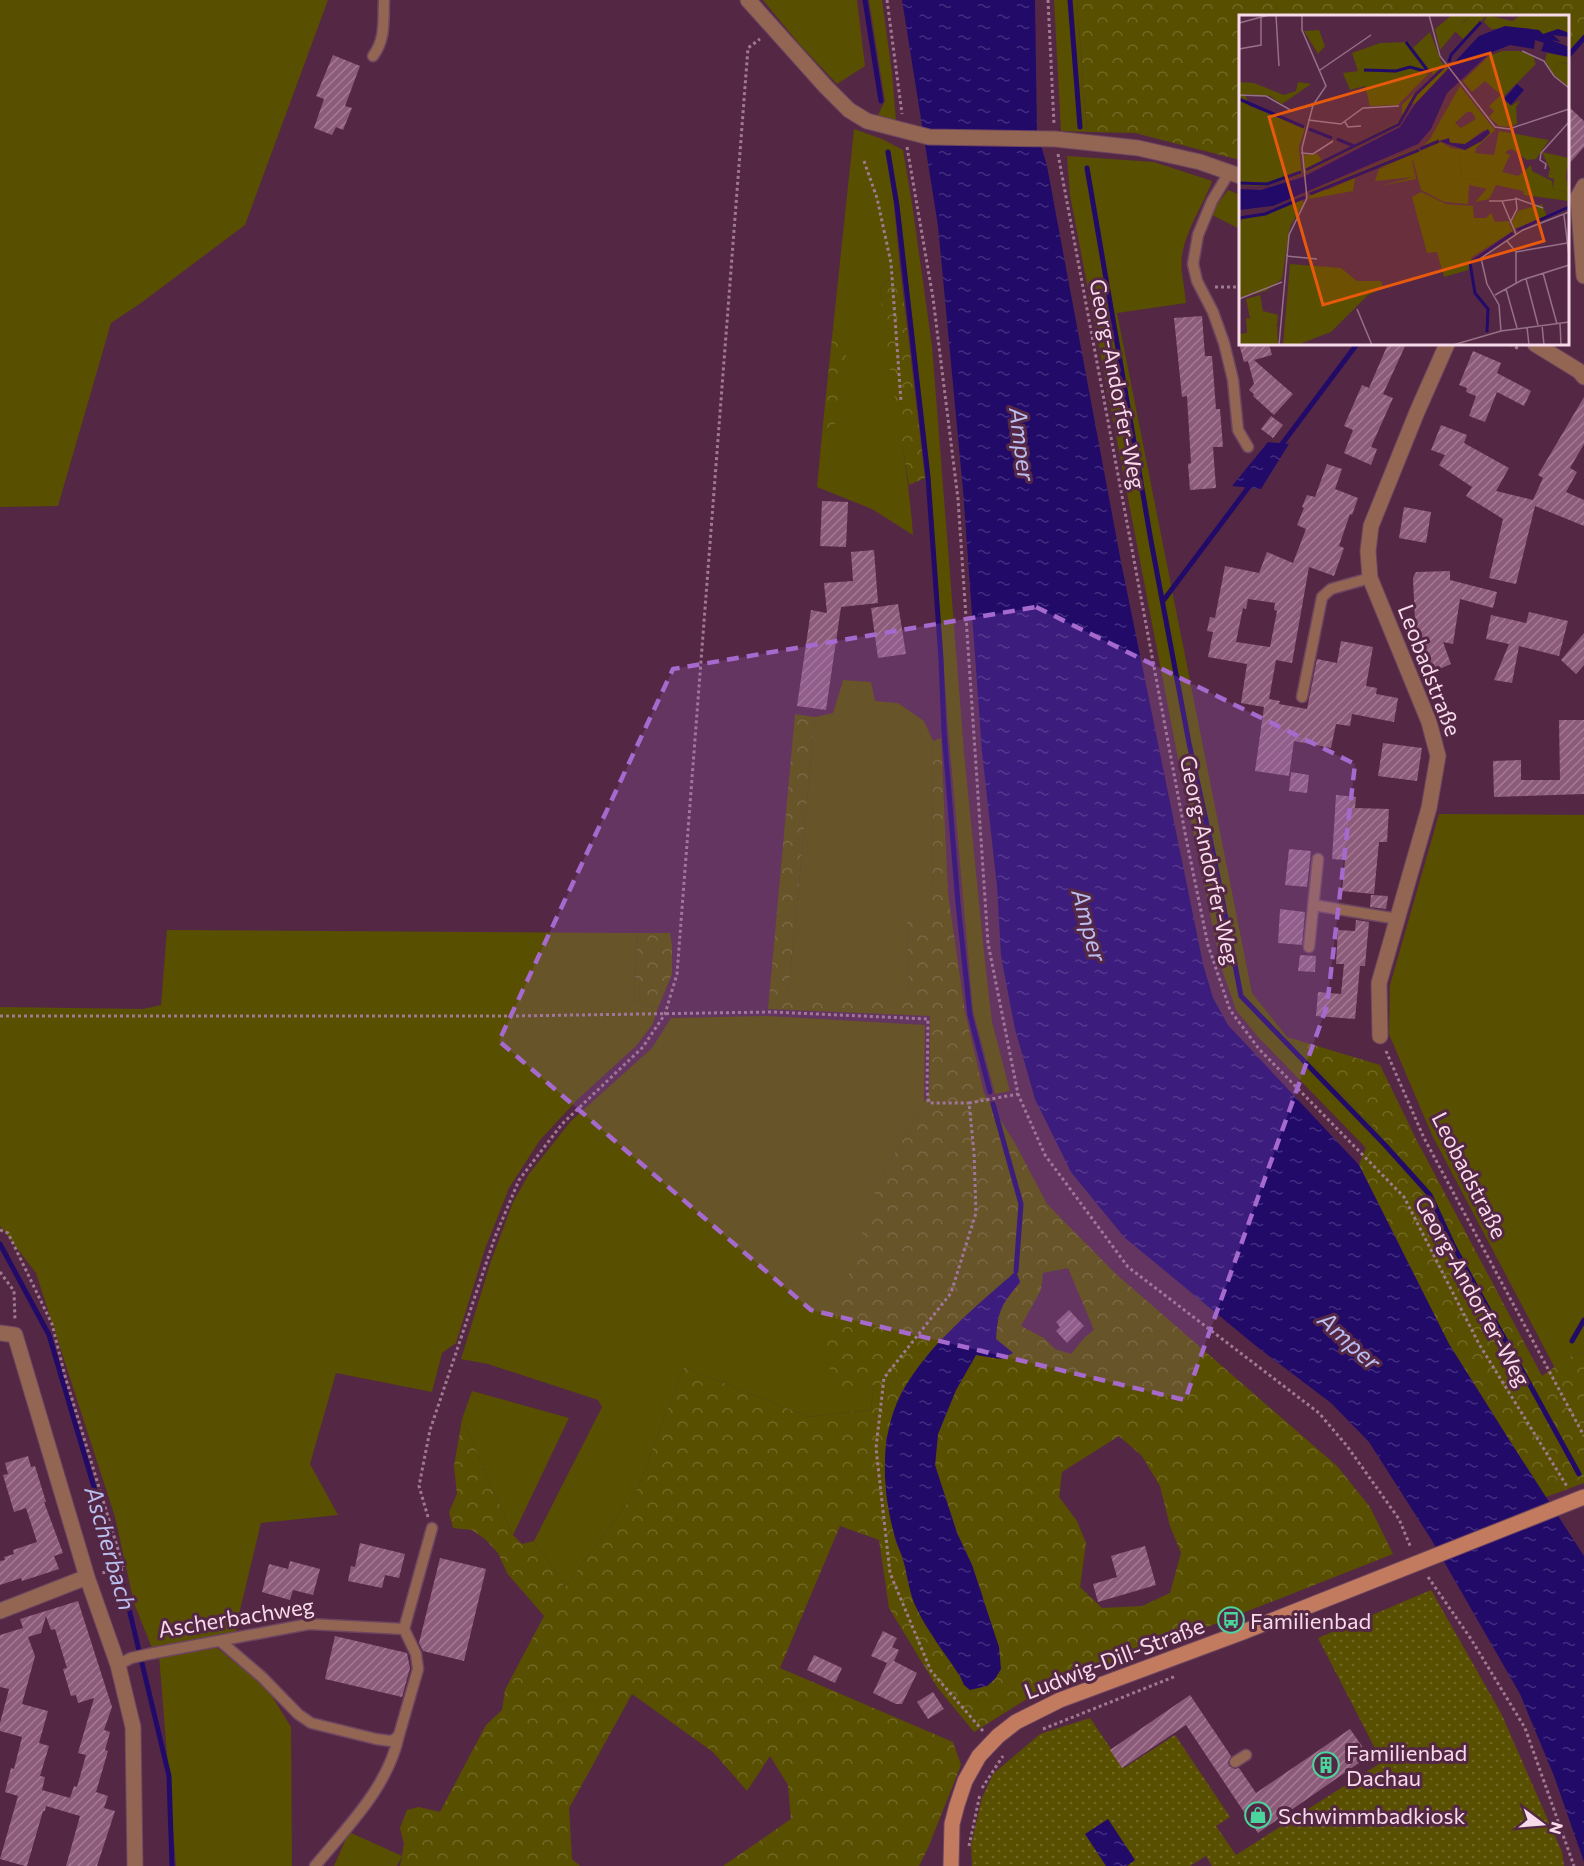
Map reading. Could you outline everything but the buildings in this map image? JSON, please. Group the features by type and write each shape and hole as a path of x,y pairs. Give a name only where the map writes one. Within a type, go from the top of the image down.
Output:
{"street":[{"path":"748,0 826,87 849,110 867,121 929,137 1037,138 1056,142 1138,148 1200,162 1235,174"},
{"path":"1584,186 1578,197 1584,276"},
{"name":"Leobadstraße","path":"1380,1036 1379,983 1429,808 1438,756 1429,722 1370,578 1368,551 1371,526 1417,412 1448,345"},
{"path":"1537,345 1582,370"},
{"path":"7,1334 87,1577 124,1661 133,1727 135,1866"},
{"name":"Ludwig-Dill-Straße","path":"951,1866 952,1824 961,1791 979,1756 1016,1722 1050,1704 1425,1568 1576,1500"},
{"path":"0,1611 87,1577"}],"lane":[{"path":"373,56 383,38 384,0"},
{"path":"1235,174 1212,201 1198,235 1193,264 1224,344 1233,380 1238,430 1248,447"},
{"path":"1302,697 1322,597 1331,589 1370,578"},
{"path":"1309,947 1318,859"},
{"path":"1313,905 1398,919"},
{"path":"315,1866 353,1821 382,1781 395,1752 418,1669 416,1654 404,1629 432,1528"},
{"name":"Ascherbachweg","path":"124,1661 149,1654 309,1624 404,1629"},
{"path":"220,1641 262,1677 297,1714 311,1723 376,1739 391,1740 399,1735"},
{"path":"1235,1762 1246,1755"}],"path":[{"path":"886,0 903,131"},
{"name":"Georg-Andorfer-Weg","path":"1048,0 1056,142 1186,838 1208,945 1230,1010 1259,1048 1404,1197 1479,1344 1576,1500"},
{"path":"432,1528 419,1486 430,1430 495,1236 519,1180 562,1124 643,1047 665,1014 677,974 748,48 774,30"},
{"path":"908,149 933,298 958,499 988,943 1018,1094 1045,1155 1128,1267 1319,1413 1347,1446 1399,1519 1425,1568"},
{"path":"864,161 877,198 891,263 902,401"},
{"path":"1200,286 1239,287"},
{"path":"0,1016 513,1016 772,1012 928,1019 927,1090 929,1103 969,1103 1018,1094"},
{"name":"Leobadstraße","path":"1380,1036 1424,1138 1584,1436"},
{"path":"969,1103 974,1152 976,1213 951,1293 884,1378 876,1448 890,1573 931,1671 992,1742"},
{"path":"0,1230 8,1233 52,1324 65,1376 124,1569 107,1571"},
{"path":"0,1272 14,1291 7,1334"},
{"path":"1436,1586 1525,1728 1574,1866"},
{"path":"1036,1731 1178,1676"},
{"path":"967,1855 981,1789 1005,1754"}],"highlighted area":[{"path":"1036,607 1355,764 1327,1006 1185,1400 811,1310 499,1041 673,669"}],"green space":[{"path":"0,0 328,0 245,225 111,323 58,506 0,507"},
{"path":"763,0 857,0 865,66 837,84 800,45"},
{"path":"869,0 882,0 896,121 878,115 885,101"},
{"path":"1054,0 1077,0 1087,132 1061,131"},
{"path":"1077,0 1584,0 1584,34 1569,55 1569,15 1239,15 1239,160 1135,133 1087,132"},
{"path":"854,129 882,139 903,150 912,204 932,346 964,752 985,962 992,1022 1010,1091 995,1094 973,1011 948,727 929,465 899,203 894,205 900,268 880,289 907,473 913,535 872,509 817,487 822,434 835,425 842,339 833,328"},
{"path":"1067,156 1154,162 1212,181 1184,246 1182,267 1186,303 1117,313 1252,993 1287,1037 1374,1127 1366,1148 1259,1038 1236,1010 1221,967 1178,759 1070,195"},
{"path":"1228,190 1239,195 1239,228 1210,214"},
{"path":"900,268 925,478 909,485 886,347 880,289"},
{"path":"833,328 842,339 847,360 835,425 822,434"},
{"path":"843,680 871,682 875,701 898,703 924,721 933,741 932,918 907,919 909,996 788,996 815,717 833,713"},
{"path":"795,714 815,717 788,996 909,995 907,919 932,917 933,741 941,738 948,893 965,1012 984,1093 1016,1145 1047,1204 1116,1274 1337,1466 1370,1507 1393,1554 1025,1700 974,1732 937,1687 889,1608 879,1540 840,1526 780,1668 953,1742 961,1765 919,1866 723,1866 791,1819 788,1785 770,1756 747,1791 713,1752 632,1694 569,1808 572,1859 580,1866 400,1866 404,1844 400,1828 407,1810 419,1807 440,1812 486,1725 502,1710 505,1690 544,1616 507,1573 498,1553 485,1539 472,1530 453,1528 449,1512 457,1494 454,1466 462,1419 513,1535 522,1544 534,1541 565,1587 637,1490 684,1367 809,1417 871,1410 874,1385 834,1390 825,1347 879,1181 929,1094 930,1016 768,1009","holes":["1068,1268 1094,1330 1071,1354 1055,1349 1044,1338 1021,1326 1041,1290 1043,1273","1016,1271 1020,1283 1002,1308 996,1340 1013,1353 1001,1359 976,1355 956,1390 938,1434 935,1465 957,1533 972,1565 983,1597 964,1685 925,1623 908,1582 904,1561 895,1539 887,1497 886,1439 901,1394 931,1351","1119,1436 1142,1456 1160,1486 1170,1526 1181,1553 1170,1593 1142,1606 1102,1608 1080,1587 1086,1543 1077,1521 1059,1497 1062,1472"]},
{"path":"1439,814 1584,815 1584,1352 1568,1357 1555,1368 1432,1135 1389,1034 1390,985"},
{"path":"167,930 638,933 634,1000 658,1008 653,1024 636,1046 577,1100 540,1140 509,1188 485,1249 456,1343 442,1353 432,1392 336,1373 310,1464 338,1515 261,1523 236,1633 152,1648 134,1603 115,1517 36,1273 0,1226 0,1007 143,1009 161,1005"},
{"path":"638,933 670,933 672,974 658,1008 634,1000"},
{"path":"768,1016 925,1025 924,1103 879,1181 874,1385 871,1410 809,1417 684,1367 637,1490 565,1587 534,1541 602,1407 598,1400 488,1364 461,1359 491,1261 513,1202 529,1174 571,1121 652,1048 671,1018"},
{"path":"1287,1037 1380,1065 1417,1141 1542,1376 1568,1357 1584,1352 1584,1483 1546,1497 1449,1344 1359,1165 1374,1127"},
{"path":"472,1391 569,1418 513,1535 462,1419"},
{"path":"1431,1590 1501,1713 1562,1852 1564,1866 1212,1866 1206,1856 1190,1866 972,1866 971,1845 982,1798 993,1774 1040,1734 1090,1718 1124,1768 1175,1735 1230,1817 1216,1826 1236,1855 1382,1762 1318,1638"},
{"path":"216,1647 267,1688 291,1727 292,1866 176,1866 159,1655"},
{"path":"349,1832 402,1856 397,1866 334,1866"}],"water":[{"name":"Amper","path":"902,0 1035,0 1037,131 1047,166 1121,562 1203,964 1213,998 1228,1025 1359,1165 1449,1344 1584,1556 1584,1862 1554,1776 1520,1694 1431,1539 1369,1442 1331,1403 1256,1346 1124,1237 1071,1172 1035,1099 1015,1029 1001,956 997,886 982,752 963,490 938,226"},
{"path":"1268,442 1289,444 1261,489 1232,486"},
{"path":"1016,1271 1020,1282 1002,1308 996,1339 1013,1353 1001,1359 976,1355 956,1390 938,1434 935,1465 957,1533 972,1565 999,1647 1001,1669 995,1679 987,1686 970,1690 964,1685 925,1625 912,1596 887,1502 886,1446 894,1411 912,1376 938,1343"},
{"path":"1108,1819 1135,1860 1127,1866 1106,1866 1085,1834"}],"waterway":[{"path":"865,0 881,101"},
{"path":"1070,0 1080,127"},
{"path":"1569,55 1584,38"},
{"path":"888,152 897,206 928,477 944,731 970,1015 990,1092"},
{"path":"1087,168 1151,541 1189,743 1241,996 1385,1145 1430,1195 1454,1247 1579,1474"},
{"path":"1279,448 1356,345"},
{"path":"1163,601 1251,484"},
{"path":"993,1104 1021,1204 1016,1271"},
{"name":"Ascherbach","path":"0,1244 49,1335 125,1592 169,1776 172,1866"},
{"path":"1572,1341 1584,1320"}],"place":[{"name":"Familienbad","path":"1231,1620"},
{"name":"Familienbad Dachau","path":"1326,1765"},
{"name":"Schwimmbadkiosk","path":"1258,1815"}]}
